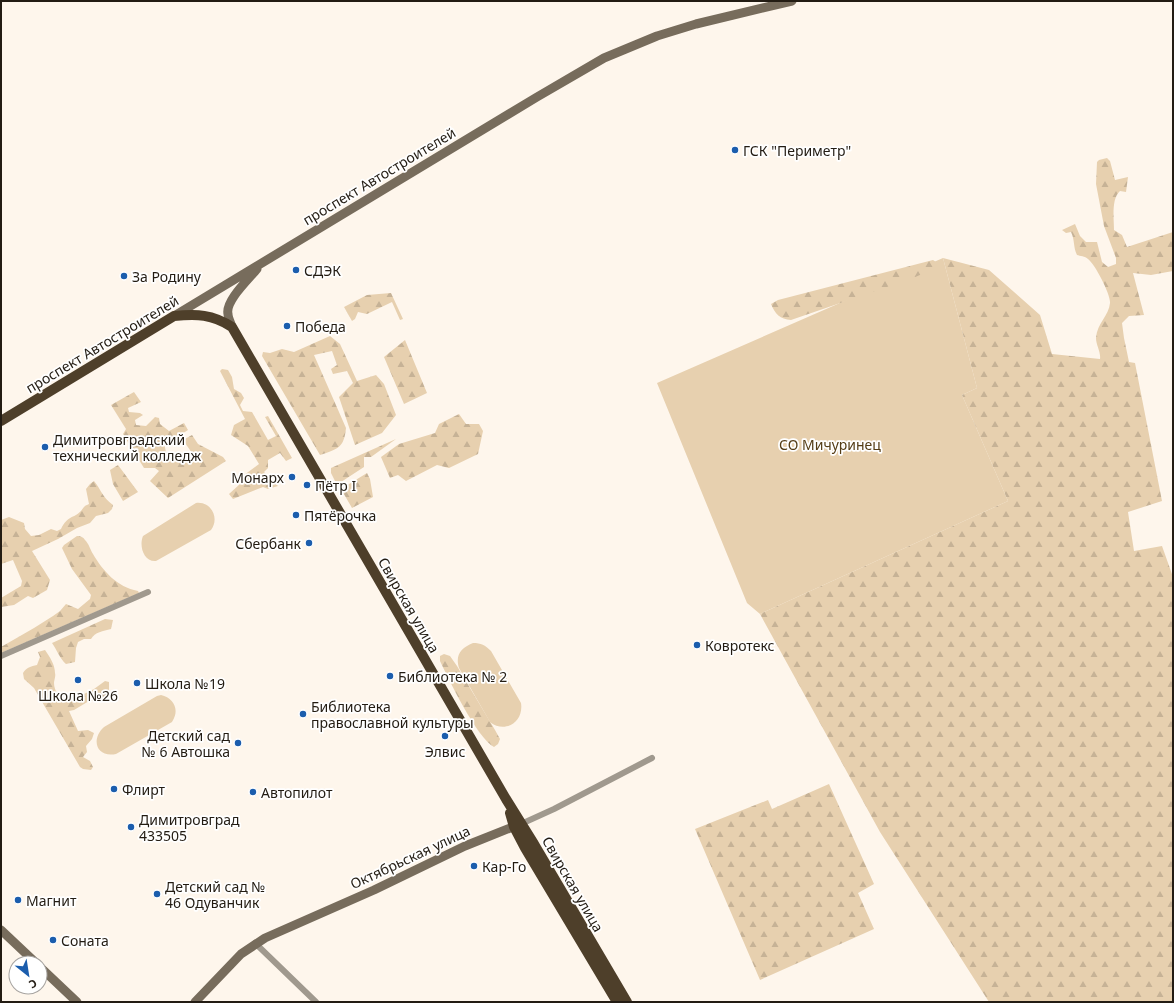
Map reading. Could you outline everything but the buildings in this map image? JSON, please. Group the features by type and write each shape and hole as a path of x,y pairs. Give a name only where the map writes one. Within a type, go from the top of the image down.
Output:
{"highway":[{"path":"174,316 201,314 215,318 232,327"},
{"name":"проспект Автостроителей","path":"1,421 174,316"},
{"name":"Свирская улица","path":"232,327 506,799 518,825 627,1002"},
{"name":"Свирская улица","path":"518,825 525,848 617,1002"}],"main road":[{"name":"проспект Автостроителей","path":"174,316 604,58 657,36 690,26 792,1"},
{"name":"Свирская улица","path":"232,327 227,314 229,305 233,297 261,263"},
{"name":"Октябрьская улица","path":"195,1002 241,954 255,943 374,890 472,843 518,825"},
{"path":"1,930 28,955"},
{"path":"48,975 77,1002"}],"street":[{"path":"1,656 148,592"},
{"name":"Октябрьская улица","path":"518,825 652,758"},
{"path":"255,943 316,1002"}],"green space":[{"path":"1107,158 1110,161 1115,180 1128,177 1126,192 1120,191 1114,204 1114,230 1122,235 1127,247 1173,232 1173,271 1151,275 1133,273 1144,315 1129,316 1122,323 1129,362 1135,363 1162,501 1128,512 1134,551 1162,546 1173,577 1173,1002 989,1002 880,832 760,614 1008,501 962,395 977,388 943,258 989,270 1040,315 1052,354 1100,359 1096,338 1098,328 1108,312 1110,299 1095,267 1085,257 1077,255 1071,232 1066,233 1062,230 1075,224 1080,236 1086,242 1097,242 1102,262 1108,267 1116,264 1116,258 1104,226 1096,184 1097,162"},
{"name":"СО Мичуринец","path":"943,258 977,388 962,395 1008,501 760,614 747,603 657,383"},
{"path":"933,260 939,264 938,267 913,278 791,320 778,315 774,311 771,304 778,300"},
{"path":"391,293 403,319 400,320 392,302 367,314 358,312 355,319 352,321 344,307 367,295"},
{"path":"330,336 340,344 357,381 376,375 384,384 396,415 382,433 355,445 339,397 353,383 347,371 333,374 331,369 337,365 332,351 314,355 346,428 342,444 336,449 320,455 262,356 263,352 270,353 282,349 294,352"},
{"path":"405,340 427,393 404,404 384,357"},
{"path":"222,369 228,370 232,377 234,389 241,393 244,398 240,405 243,411 252,412 268,440 276,436 265,417 268,416 292,458 286,461 280,453 268,460 268,468 264,472 278,486 268,489 263,487 233,499 229,494 240,484 240,478 259,464 248,446 231,435 234,425 245,419 220,371"},
{"path":"134,392 141,402 128,408 129,412 140,413 143,415 135,420 136,425 146,426 155,417 159,418 160,424 169,431 184,423 188,430 177,437 163,439 166,452 186,459 192,453 183,440 192,435 198,444 223,457 226,461 168,498 150,481 159,471 155,468 144,468 123,434 126,429 111,405"},
{"path":"459,414 466,424 479,424 483,431 478,454 449,468 437,465 406,481 398,475 390,478 381,457 399,444 435,433 439,424"},
{"path":"396,439 371,457 364,457 364,467 341,482 335,481 331,473 331,468"},
{"path":"118,465 138,492 123,501 113,484 110,470"},
{"path":"367,473 370,479 373,497 352,508 341,489"},
{"path":"94,481 104,497 113,505 112,509 108,513 96,516 90,523 32,551 50,580 47,590 33,598 28,596 14,605 1,607 1,598 21,586 22,581 13,560 1,564 1,520 9,517 24,523 25,529 31,536 39,535 51,529 57,531 61,529 68,519 89,504 86,489"},
{"path":"196,503 206,505 212,511 215,520 211,530 156,561 148,559 142,548 143,536"},
{"path":"77,536 82,537 88,543 97,560 111,577 124,586 138,591 139,593 1,653 1,647 53,616 66,604 78,609 90,599 91,595 72,569 62,548"},
{"path":"105,619 113,620 111,629 97,633 91,639 84,639 78,642 75,662 66,664 52,643"},
{"path":"473,643 483,645 491,651 521,703 520,716 512,724 502,727 490,722 459,668 458,659 460,652 465,647"},
{"path":"45,650 54,667 55,689 58,695 65,701 68,702 94,689 105,681 109,682 109,691 105,697 96,701 89,701 74,710 69,711 78,731 88,730 94,733 92,739 86,746 87,752 83,757 90,761 93,767 91,770 80,767 34,688 24,679 24,671 37,665 40,657 38,652"},
{"path":"444,654 450,656 457,666 500,739 498,744 494,747 487,742 472,721 457,694 440,661 440,656"},
{"path":"161,695 169,699 174,705 175,713 172,722 116,754 109,755 100,751 97,737 104,727"},
{"path":"829,784 874,884 858,893 874,929 760,980 695,829 768,800 772,809"}],"place":[{"name":"ГСК \"Периметр\"","path":"735,150"},
{"name":"СДЭК","path":"296,270"},
{"name":"За Родину","path":"124,276"},
{"name":"Победа","path":"287,326"},
{"name":"Димитровградский технический колледж","path":"45,447"},
{"name":"Монарх","path":"292,477"},
{"name":"Пётр I","path":"307,485"},
{"name":"Пятёрочка","path":"296,515"},
{"name":"Сбербанк","path":"309,543"},
{"name":"Ковротекс","path":"697,645"},
{"name":"Библиотека № 2","path":"390,676"},
{"name":"Школа №26","path":"78,680"},
{"name":"Школа №19","path":"137,683"},
{"name":"Библиотека православной культуры","path":"303,714"},
{"name":"Элвис","path":"445,736"},
{"name":"Детский сад № 6 Автошка","path":"238,743"},
{"name":"Флирт","path":"114,789"},
{"name":"Автопилот","path":"253,792"},
{"name":"Димитровград 433505","path":"131,827"},
{"name":"Кар-Го","path":"474,866"},
{"name":"Детский сад № 46 Одуванчик","path":"157,894"},
{"name":"Магнит","path":"18,900"},
{"name":"Соната","path":"53,940"}]}
